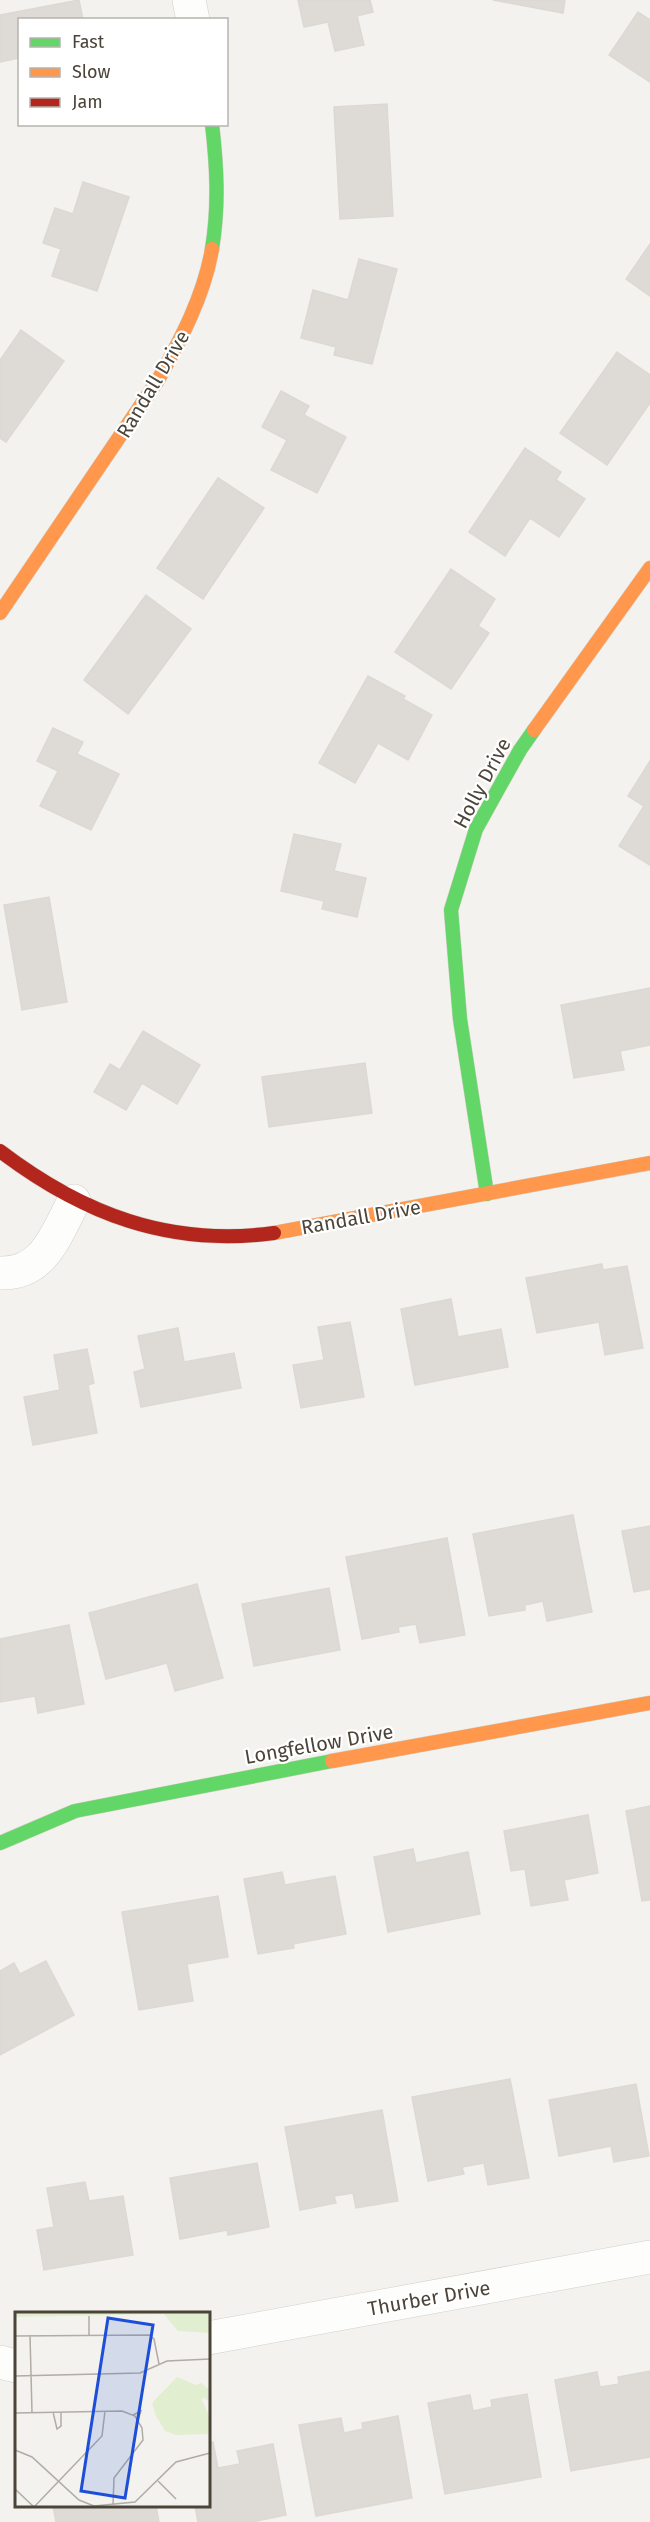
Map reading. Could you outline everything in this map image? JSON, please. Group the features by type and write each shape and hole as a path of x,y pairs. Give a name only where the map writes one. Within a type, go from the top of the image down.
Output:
{"street":[{"path":"189,0 193,18"},
{"name":"Randall Drive","path":"0,613 155,388 180,345 200,301 211,263 218,224 219,184 212,126"},
{"name":"Holly Drive","path":"487,1194 460,1019 452,910 476,829 520,750 650,568"},
{"name":"Randall Drive","path":"0,1151 49,1188 108,1216 142,1226 205,1236 251,1235 487,1194 650,1162"},
{"path":"0,1273 13,1274 29,1269 44,1256 74,1201"},
{"name":"Longfellow Drive","path":"0,1844 75,1811 154,1794 650,1703"},
{"name":"Thurber Drive","path":"210,2338 650,2257"},
{"path":"0,2362 15,2366"}],"building":[{"path":"79,0 83,18 18,18 18,58 0,62 0,15"},
{"path":"298,0 370,0 373,12 357,16 364,45 335,51 328,22 304,27"},
{"path":"493,0 565,0 563,13"},
{"path":"638,12 650,20 650,82 609,55"},
{"path":"387,104 393,216 340,219 334,107"},
{"path":"83,182 129,197 97,291 52,276 61,249 43,243 55,208 73,214"},
{"path":"650,244 650,296 626,279"},
{"path":"359,259 397,269 372,364 334,355 336,347 301,338 313,290 348,300"},
{"path":"21,330 64,361 6,442 0,438 0,360"},
{"path":"617,352 650,375 650,403 607,465 560,433"},
{"path":"281,391 309,406 304,415 346,437 317,493 271,470 287,440 262,427"},
{"path":"525,448 561,472 556,480 585,499 559,537 530,518 505,556 469,532"},
{"path":"218,478 264,508 203,599 157,568"},
{"path":"451,569 495,599 478,626 489,633 451,689 395,652"},
{"path":"146,595 191,629 128,714 84,680"},
{"path":"368,676 405,696 403,699 432,715 408,760 378,743 355,783 319,763"},
{"path":"53,728 83,742 77,754 119,774 91,830 40,806 58,771 37,761"},
{"path":"650,761 650,865 619,846 644,806 628,796"},
{"path":"294,834 341,844 334,871 366,878 357,917 322,909 324,901 281,891"},
{"path":"49,897 67,1002 22,1010 4,905"},
{"path":"650,988 650,1045 620,1051 624,1070 574,1078 561,1005"},
{"path":"143,1031 200,1065 177,1104 142,1083 126,1110 94,1092 110,1064 120,1070"},
{"path":"365,1063 372,1113 269,1127 262,1077"},
{"path":"602,1264 603,1270 627,1266 643,1348 605,1355 599,1322 537,1333 526,1278"},
{"path":"451,1299 458,1337 501,1329 508,1367 415,1385 401,1309"},
{"path":"350,1322 364,1397 301,1408 293,1365 324,1360 318,1327"},
{"path":"178,1328 184,1362 234,1353 241,1388 141,1407 134,1372 145,1369 138,1336"},
{"path":"87,1349 94,1383 88,1385 97,1433 33,1445 24,1397 60,1390 54,1355"},
{"path":"573,1515 592,1612 547,1621 543,1601 525,1605 525,1610 489,1616 473,1534"},
{"path":"650,1526 650,1589 634,1592 622,1531"},
{"path":"447,1538 465,1635 420,1643 416,1624 398,1627 399,1632 362,1639 346,1557"},
{"path":"197,1584 223,1678 175,1691 167,1663 106,1679 89,1613"},
{"path":"329,1588 340,1650 254,1666 242,1604"},
{"path":"69,1625 84,1704 38,1713 35,1696 0,1702 0,1639"},
{"path":"650,1806 650,1900 642,1901 626,1811"},
{"path":"588,1815 598,1873 564,1880 568,1900 531,1906 525,1869 511,1871 504,1831"},
{"path":"413,1849 416,1863 468,1852 480,1914 388,1932 374,1857"},
{"path":"282,1872 285,1885 335,1876 346,1934 293,1944 294,1948 258,1954 244,1879"},
{"path":"218,1896 228,1957 187,1964 193,2001 139,2010 122,1912"},
{"path":"46,1961 74,2015 0,2055 0,1971 14,1963 20,1974"},
{"path":"510,2079 529,2178 488,2185 484,2163 462,2167 464,2174 428,2181 412,2097"},
{"path":"636,2084 649,2156 614,2162 611,2146 559,2156 549,2100"},
{"path":"382,2110 398,2201 356,2208 353,2193 334,2196 336,2203 300,2210 285,2127"},
{"path":"257,2163 269,2227 228,2235 227,2230 180,2239 170,2178"},
{"path":"85,2182 89,2201 123,2196 133,2255 44,2270 37,2230 54,2227 47,2188"},
{"path":"650,2371 650,2457 571,2471 555,2380 597,2372 600,2387 619,2384 618,2377"},
{"path":"527,2394 541,2477 445,2494 428,2403 470,2395 473,2411 492,2407 491,2400"},
{"path":"398,2416 412,2498 316,2516 299,2425 341,2418 344,2433 363,2429 362,2423"},
{"path":"213,2442 218,2468 240,2464 237,2451 273,2444 286,2515 252,2522 198,2522 195,2507 210,2507 210,2443"},
{"path":"53,2507 156,2507 159,2522 56,2522"}],"traffic: fast":[{"path":"212,126 216,217 212,249"},
{"path":"487,1194 460,1019 451,910 476,829 520,750 534,730"},
{"path":"0,1843 75,1811 332,1761"}],"traffic: slow":[{"path":"0,613 158,380 183,333 197,300 212,249"},
{"path":"534,730 650,568"},
{"path":"274,1233 650,1163"},
{"path":"332,1761 650,1703"}],"traffic: jam":[{"path":"0,1151 63,1192 129,1221 163,1230 199,1235 235,1236 274,1233"}]}
